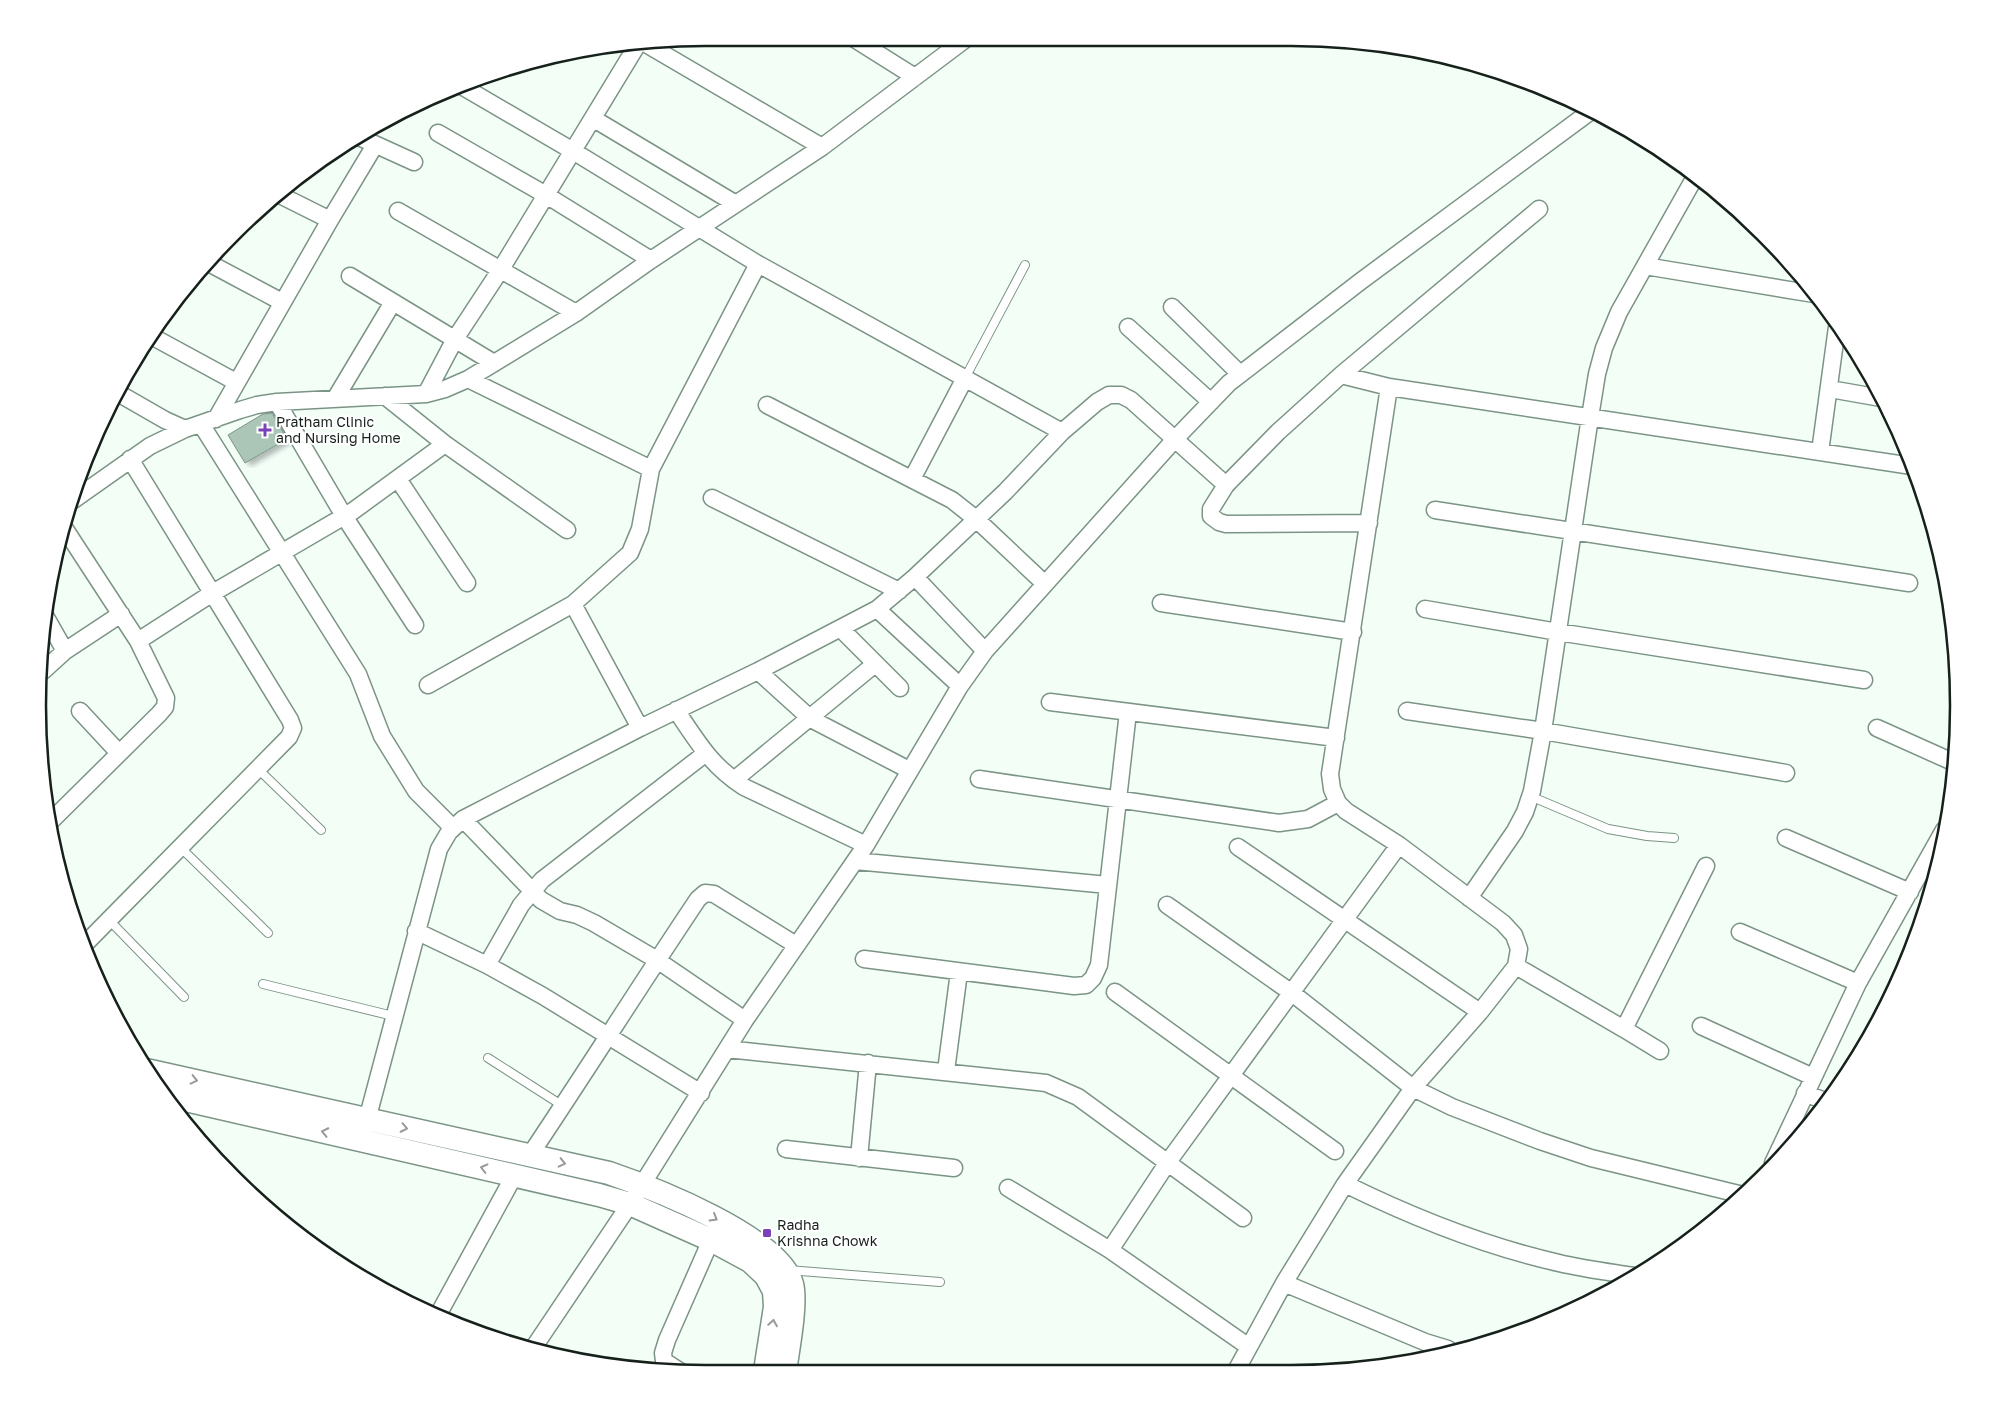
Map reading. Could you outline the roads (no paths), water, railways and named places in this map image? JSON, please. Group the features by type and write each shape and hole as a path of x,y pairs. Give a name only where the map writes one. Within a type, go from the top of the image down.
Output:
{"street":[{"path":"871,46 915,77"},
{"path":"81,496 150,446 185,429 257,405 277,402 426,394 445,389 468,379 576,313 651,260 822,147 956,46"},
{"path":"654,49 822,147"},
{"path":"426,394 455,339 501,269 634,51"},
{"path":"473,89 758,264 1062,432"},
{"path":"537,1342 643,1184 745,1020 866,845 960,686 985,651 1176,438 1240,374 1361,281 1585,116"},
{"path":"594,119 736,204"},
{"path":"438,133 546,195 651,260"},
{"path":"366,141 414,162"},
{"path":"209,421 236,382 375,145"},
{"path":"1470,898 1515,831 1525,812 1530,796 1543,731 1597,374 1604,348 1619,312 1692,182"},
{"path":"285,198 330,220"},
{"path":"1369,523 1226,524 1219,522 1211,516 1211,510 1226,485 1278,432 1341,376 1539,209"},
{"path":"398,211 576,313"},
{"path":"428,685 573,604 630,552 640,529 651,469 758,264"},
{"path":"215,266 282,302"},
{"path":"1645,266 1804,292"},
{"path":"350,276 494,363"},
{"path":"335,399 393,302"},
{"path":"1172,307 1240,374"},
{"path":"1128,327 1211,402"},
{"path":"1820,452 1836,335"},
{"path":"157,339 236,382"},
{"path":"1341,376 1389,387 1904,465"},
{"path":"912,479 965,378"},
{"path":"468,379 651,469"},
{"path":"1239,1365 1284,1282 1345,1184 1413,1088 1480,1012 1516,966 1519,949 1514,935 1503,923 1399,845 1346,811 1338,803 1332,789 1330,774 1389,387"},
{"path":"1830,389 1872,396"},
{"path":"367,1120 393,1016 439,849 449,832 458,824 640,728 758,671 877,609 915,577 1005,492 1062,432 1108,395 1121,395 1131,400 1176,438 1226,485"},
{"path":"124,396 185,429"},
{"path":"385,396 445,444 567,530"},
{"path":"277,402 344,516 415,625"},
{"path":"767,405 952,500 976,519 1045,584"},
{"path":"209,421 282,554 358,674 382,736 416,791 458,824 541,900 560,911 577,915 594,923 657,960 745,1020"},
{"path":"138,641 211,594 344,516 445,444"},
{"path":"89,939 289,737 293,728 290,720 130,459"},
{"path":"398,479 467,583"},
{"path":"712,498 899,591"},
{"path":"1435,510 1909,583"},
{"path":"56,816 165,707 166,698 138,641 69,535"},
{"path":"915,577 985,651"},
{"path":"1161,603 1353,632"},
{"path":"573,604 640,728"},
{"path":"877,609 960,686"},
{"path":"1425,609 1864,680"},
{"path":"48,667 65,651 121,614"},
{"path":"51,627 65,651"},
{"path":"840,629 900,688"},
{"path":"734,780 875,664"},
{"path":"758,671 810,719 909,770"},
{"path":"1050,702 1336,738"},
{"path":"676,710 719,769 734,780 866,845"},
{"path":"1406,710 1543,731 1786,773"},
{"path":"80,711 119,753"},
{"path":"864,959 1086,986 1093,978 1099,966 1128,712"},
{"path":"1877,728 1947,759"},
{"path":"487,965 521,905 542,880 706,753"},
{"path":"979,779 1279,823 1308,819 1338,803"},
{"path":"1786,838 1910,892"},
{"path":"1110,1250 1168,1162 1399,845"},
{"path":"1238,847 1345,918 1480,1012"},
{"path":"1779,1147 1858,983 1934,848"},
{"path":"855,861 1108,885"},
{"path":"1624,1029 1706,866"},
{"path":"530,1155 610,1036 657,960 698,899 705,893 714,894 796,945"},
{"path":"1166,905 1292,993 1413,1088 1452,1107 1540,1141 1591,1158 1734,1193"},
{"path":"416,931 487,965 610,1036 701,1093"},
{"path":"1740,932 1858,983"},
{"path":"1516,966 1660,1050"},
{"path":"946,1071 959,972"},
{"path":"1116,992 1336,1151"},
{"path":"1701,1026 1813,1077"},
{"path":"727,1049 1034,1080 1060,1088 1078,1097 1243,1218"},
{"path":"859,1158 868,1063"},
{"path":"157,1073 609,1173 643,1184 676,1198 760,1246 786,1270 793,1284 793,1303 786,1365"},
{"path":"1805,1093 1820,1099"},
{"path":"175,1098 599,1195 630,1204 712,1240 750,1261 766,1276 774,1291 775,1307 766,1365"},
{"path":"786,1149 954,1168"},
{"path":"441,1309 514,1176"},
{"path":"1345,1184 1400,1211 1511,1251 1560,1264 1623,1274"},
{"path":"1008,1188 1110,1250 1249,1347"},
{"path":"667,1363 664,1361 663,1353 667,1340 712,1240"},
{"path":"1284,1282 1425,1342 1441,1347"}],"lane":[{"path":"965,378 1025,265"},
{"path":"257,768 321,830"},
{"path":"1530,796 1608,829 1647,836 1674,838"},
{"path":"180,847 268,933"},
{"path":"108,919 184,997"},
{"path":"263,984 393,1016"},
{"path":"488,1058 563,1106"},
{"path":"786,1270 940,1282"}],"place":[{"name":"Pratham Clinic and Nursing Home","path":"265,430"},
{"name":"Radha Krishna Chowk","path":"767,1233"}]}
